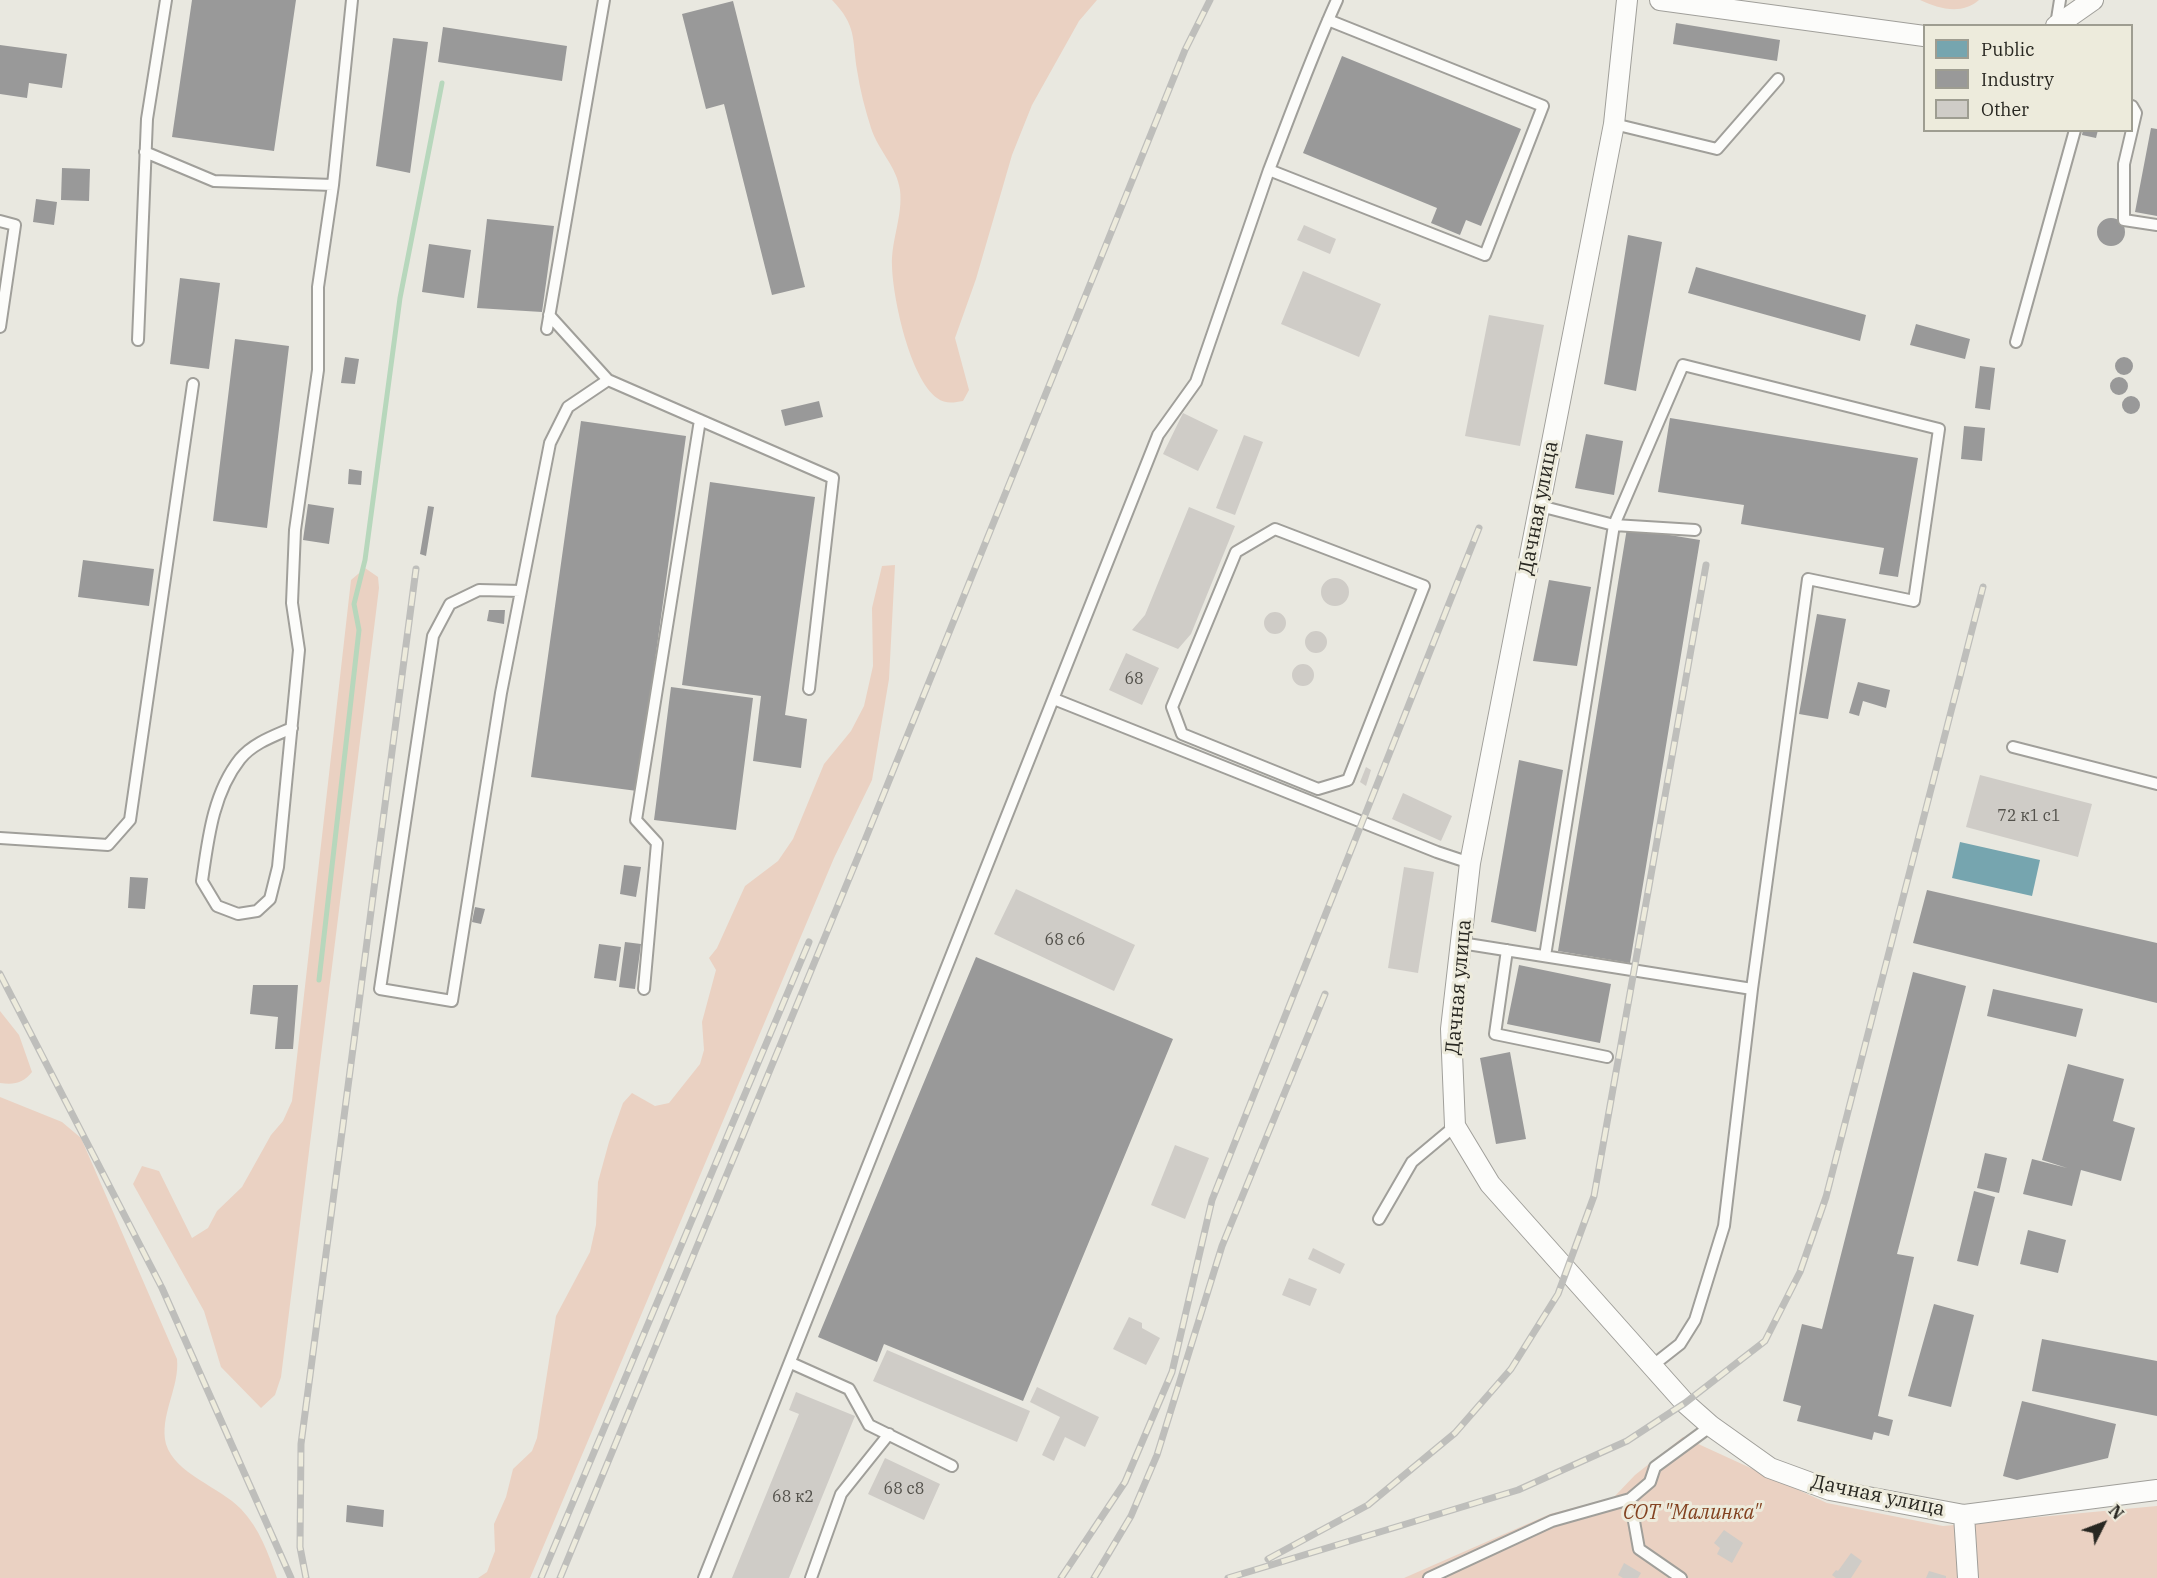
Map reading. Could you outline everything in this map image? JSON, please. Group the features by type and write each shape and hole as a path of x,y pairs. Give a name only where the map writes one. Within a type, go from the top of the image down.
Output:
{"street":[{"name":"Дачная улица","path":"1628,0 1614,124 1470,863 1451,1029 1455,1126 1490,1184 1685,1403 1711,1426 1770,1468 1830,1490 1964,1515 2157,1490"},
{"path":"1660,0 1768,7 1923,36"},
{"path":"2057,24 2093,0"},
{"path":"1964,1515 1968,1578"}],"lane":[{"path":"138,340 147,119 166,0"},
{"path":"292,728 262,741 241,758 224,786 213,816 202,881 218,906 238,914 257,911 270,899 278,867 292,728 299,650 291,603 295,530 318,370 318,287 333,185 352,0"},
{"path":"547,329 604,0"},
{"path":"704,1578 1158,435 1196,382 1269,170 1337,0"},
{"path":"2056,24 2060,0"},
{"path":"1269,170 1485,255 1543,106 1328,20"},
{"path":"1614,124 1717,149 1778,79"},
{"path":"2133,108 2136,113 2133,126"},
{"path":"2016,342 2074,132"},
{"path":"2132,132 2124,164 2124,220 2157,225"},
{"path":"145,152 214,181 333,185"},
{"path":"0,221 15,225 0,327"},
{"path":"549,315 608,380 833,478 809,688"},
{"path":"1545,956 1614,525 1683,365 1939,429 1914,602 1808,579 1752,989 1724,1226 1695,1320 1680,1344 1652,1366"},
{"path":"521,591 479,590 450,604 433,636 380,989 452,1001 501,693 521,591 550,443 568,408 608,380"},
{"path":"0,838 108,845 130,820 193,384"},
{"path":"644,989 657,843 636,820 700,420"},
{"path":"1540,506 1614,525 1695,530"},
{"path":"1275,529 1424,586 1348,780 1318,789 1182,734 1172,707 1236,552 1275,529"},
{"path":"1054,699 1470,863"},
{"path":"2013,747 2157,784"},
{"path":"1461,943 1752,989"},
{"path":"1507,950 1495,1034 1607,1057"},
{"path":"1379,1219 1412,1162 1455,1126"},
{"path":"790,1363 849,1389 869,1425 952,1466"},
{"path":"1429,1578 1552,1521 1630,1499 1650,1482 1655,1467 1711,1426"},
{"path":"811,1578 841,1494 889,1434"},
{"path":"1630,1499 1639,1549 1681,1578"}],"green space":[{"path":"832,0 1097,0 1079,21 1032,105 1012,155 976,279 955,338 969,390 963,401 952,403 937,398 927,388 911,356 900,317 892,266 900,209 900,190 895,174 874,136 869,121 857,70 850,25"},
{"path":"1920,0 1979,0 1965,8 1950,9"},
{"path":"895,565 889,679 872,780 834,858 530,1578 478,1578 487,1572 495,1551 494,1524 506,1497 513,1469 532,1451 537,1438 556,1316 590,1252 596,1225 598,1182 623,1103 632,1093 655,1106 669,1103 700,1064 704,1050 702,1022 716,970 709,958 717,948 745,886 778,861 793,839 824,764 851,731 864,706 873,666 872,608 882,566"},
{"path":"365,568 378,577 379,588 281,1377 275,1395 261,1408 221,1367 204,1311 133,1184 142,1166 159,1171 192,1238 208,1228 217,1211 242,1187 271,1135 283,1121 292,1101 351,580"},
{"path":"0,1011 19,1035 32,1072 22,1081 10,1084 0,1083"},
{"path":"0,1097 62,1122 81,1138 177,1359 176,1380 165,1423 166,1444 171,1455 179,1464 232,1501 248,1517 263,1542 277,1578 0,1578"},
{"name":"СОТ \"Малинка\"","path":"1683,1437 1827,1503 1943,1526 2157,1506 2157,1578 1404,1578 1550,1514 1614,1497 1635,1475"}],"building: Public":[{"path":"1960,842 2040,860 2032,896 1952,878"}],"building: Industry":[{"path":"192,0 296,0 274,151 172,137"},
{"path":"733,1 805,287 772,295 724,104 706,109 682,14"},
{"path":"1676,23 1780,40 1777,61 1673,44"},
{"path":"443,27 567,46 562,81 438,62"},
{"path":"393,38 428,42 410,173 376,166"},
{"path":"0,45 67,54 62,88 29,83 27,98 0,94"},
{"path":"1342,56 1521,129 1481,226 1466,220 1460,235 1431,223 1437,208 1303,153"},
{"path":"2151,128 2157,129 2157,216 2135,212"},
{"path":"2083,132 2098,132 2096,138 2082,135"},
{"path":"62,168 90,169 89,201 61,200"},
{"path":"36,199 57,202 54,225 33,222"},
{"path":"2111,218 2121,222 2125,232 2121,242 2111,246 2101,242 2097,232 2101,222"},
{"path":"487,219 554,226 542,312 477,308"},
{"path":"1628,235 1662,242 1636,391 1604,384"},
{"path":"429,244 471,250 464,298 422,292"},
{"path":"1696,267 1866,315 1860,341 1688,293"},
{"path":"180,278 220,283 209,369 170,364"},
{"path":"1916,324 1970,339 1965,359 1910,345"},
{"path":"235,339 289,346 267,528 213,521"},
{"path":"345,357 359,359 355,384 341,383"},
{"path":"2124,357 2130,360 2133,366 2130,372 2124,375 2118,372 2115,366 2118,360"},
{"path":"1980,366 1995,368 1990,410 1975,408"},
{"path":"2119,377 2125,380 2128,386 2125,392 2119,395 2113,392 2110,386 2113,380"},
{"path":"2131,396 2137,399 2140,405 2137,411 2131,414 2125,411 2122,405 2125,399"},
{"path":"819,401 823,417 785,426 781,410"},
{"path":"1670,418 1918,458 1898,577 1879,574 1884,548 1741,524 1744,505 1658,492"},
{"path":"581,421 686,436 637,791 531,777"},
{"path":"1964,426 1985,428 1982,461 1961,459"},
{"path":"1586,434 1623,441 1614,495 1575,488"},
{"path":"349,469 362,471 361,485 348,484"},
{"path":"710,482 815,497 785,715 807,719 801,768 753,761 761,696 682,685"},
{"path":"308,504 334,508 329,544 303,540"},
{"path":"428,506 434,507 426,556 420,554"},
{"path":"1627,528 1700,540 1630,963 1558,951"},
{"path":"83,560 154,569 149,606 78,597"},
{"path":"1549,580 1591,587 1577,666 1533,661"},
{"path":"489,610 505,610 504,624 487,621"},
{"path":"1817,614 1846,619 1828,719 1799,714"},
{"path":"1858,682 1890,690 1886,708 1863,701 1859,716 1849,713"},
{"path":"671,687 753,698 736,830 654,820"},
{"path":"1519,760 1563,770 1536,932 1491,922"},
{"path":"624,865 641,867 636,897 620,894"},
{"path":"130,877 148,878 145,909 128,908"},
{"path":"1927,890 2157,943 2157,1003 1913,943"},
{"path":"475,907 485,909 481,924 472,922"},
{"path":"625,942 641,944 635,989 619,987"},
{"path":"599,944 621,947 616,981 594,978"},
{"path":"976,957 1173,1039 1023,1401 884,1344 877,1362 818,1337"},
{"path":"1519,965 1611,984 1600,1043 1507,1024"},
{"path":"1913,972 1966,986 1897,1254 1914,1257 1878,1416 1893,1420 1889,1436 1874,1432 1872,1440 1797,1421 1801,1406 1783,1401 1802,1324 1822,1329"},
{"path":"253,985 298,985 293,1049 275,1049 278,1017 250,1014"},
{"path":"1993,989 2083,1009 2076,1037 1987,1016"},
{"path":"1510,1052 1526,1139 1496,1144 1480,1058"},
{"path":"2068,1064 2124,1079 2113,1121 2135,1128 2121,1181 2081,1170 2072,1206 2023,1194 2032,1159 2067,1168 2042,1160"},
{"path":"1985,1153 2007,1158 1999,1193 1977,1188"},
{"path":"1974,1191 1995,1197 1978,1266 1957,1261"},
{"path":"2028,1230 2066,1240 2058,1273 2020,1264"},
{"path":"1934,1304 1974,1315 1951,1407 1908,1396"},
{"path":"2042,1339 2157,1361 2157,1416 2032,1391"},
{"path":"2022,1401 2116,1424 2108,1458 2017,1480 2003,1476"},
{"path":"347,1505 384,1510 383,1527 346,1522"}],"building: Other":[{"path":"1304,225 1336,239 1330,254 1297,240"},
{"path":"1303,271 1381,304 1359,357 1281,324"},
{"path":"1489,315 1544,325 1520,446 1465,436"},
{"path":"1183,413 1218,430 1198,471 1163,454"},
{"path":"1244,435 1263,442 1235,515 1216,508"},
{"path":"1189,507 1235,526 1191,634 1178,649 1132,630 1145,615"},
{"path":"1335,578 1345,582 1349,592 1345,602 1335,606 1325,602 1321,592 1325,582"},
{"path":"1275,612 1283,615 1286,623 1283,631 1275,634 1267,631 1264,623 1267,615"},
{"path":"1316,631 1324,634 1327,642 1324,650 1316,653 1308,650 1305,642 1308,634"},
{"path":"1126,653 1159,668 1142,705 1109,690"},
{"path":"1303,664 1311,667 1314,675 1311,683 1303,686 1295,683 1292,675 1295,667"},
{"path":"1366,767 1371,770 1366,786 1360,782"},
{"path":"1980,775 2092,804 2078,857 1966,827"},
{"path":"1403,793 1452,816 1441,841 1392,819"},
{"path":"1404,867 1434,872 1418,973 1388,968"},
{"path":"1016,889 1135,945 1114,991 994,934"},
{"path":"1175,1145 1209,1158 1185,1219 1151,1205"},
{"path":"1313,1248 1345,1264 1340,1274 1308,1259"},
{"path":"1289,1278 1317,1289 1310,1306 1282,1295"},
{"path":"1129,1317 1142,1323 1142,1328 1160,1338 1146,1365 1113,1349"},
{"path":"887,1350 1030,1411 1017,1442 873,1381"},
{"path":"1037,1387 1099,1417 1085,1447 1065,1437 1054,1461 1042,1455 1060,1417 1030,1402"},
{"path":"796,1392 855,1416 789,1578 732,1578 799,1414 789,1410"},
{"path":"885,1458 940,1484 924,1520 868,1494"},
{"path":"1724,1530 1743,1543 1732,1563 1717,1554 1720,1548 1714,1543"},
{"path":"1851,1553 1862,1561 1851,1578 1836,1578 1832,1575 1836,1570 1838,1571"},
{"path":"1624,1563 1641,1573 1638,1578 1623,1578 1618,1575"},
{"path":"1929,1571 1946,1576 1946,1578 1926,1578"}],"waterway":[{"path":"319,980 359,630 354,604 365,560 400,298 442,83"}],"railway":[{"path":"560,1578 865,840 1185,50 1210,0"},
{"path":"1061,1578 1125,1482 1172,1372 1212,1200 1479,528"},
{"path":"1268,1559 1368,1505 1455,1433 1511,1369 1558,1294 1594,1196 1706,565"},
{"path":"306,1578 300,1547 301,1444 416,569"},
{"path":"1228,1578 1518,1490 1627,1441 1685,1403 1765,1341 1800,1272 1826,1197 1983,587"},
{"path":"541,1578 809,942"},
{"path":"0,974 162,1288 291,1578"},
{"path":"1094,1578 1131,1516 1157,1455 1222,1246 1325,994"}]}
